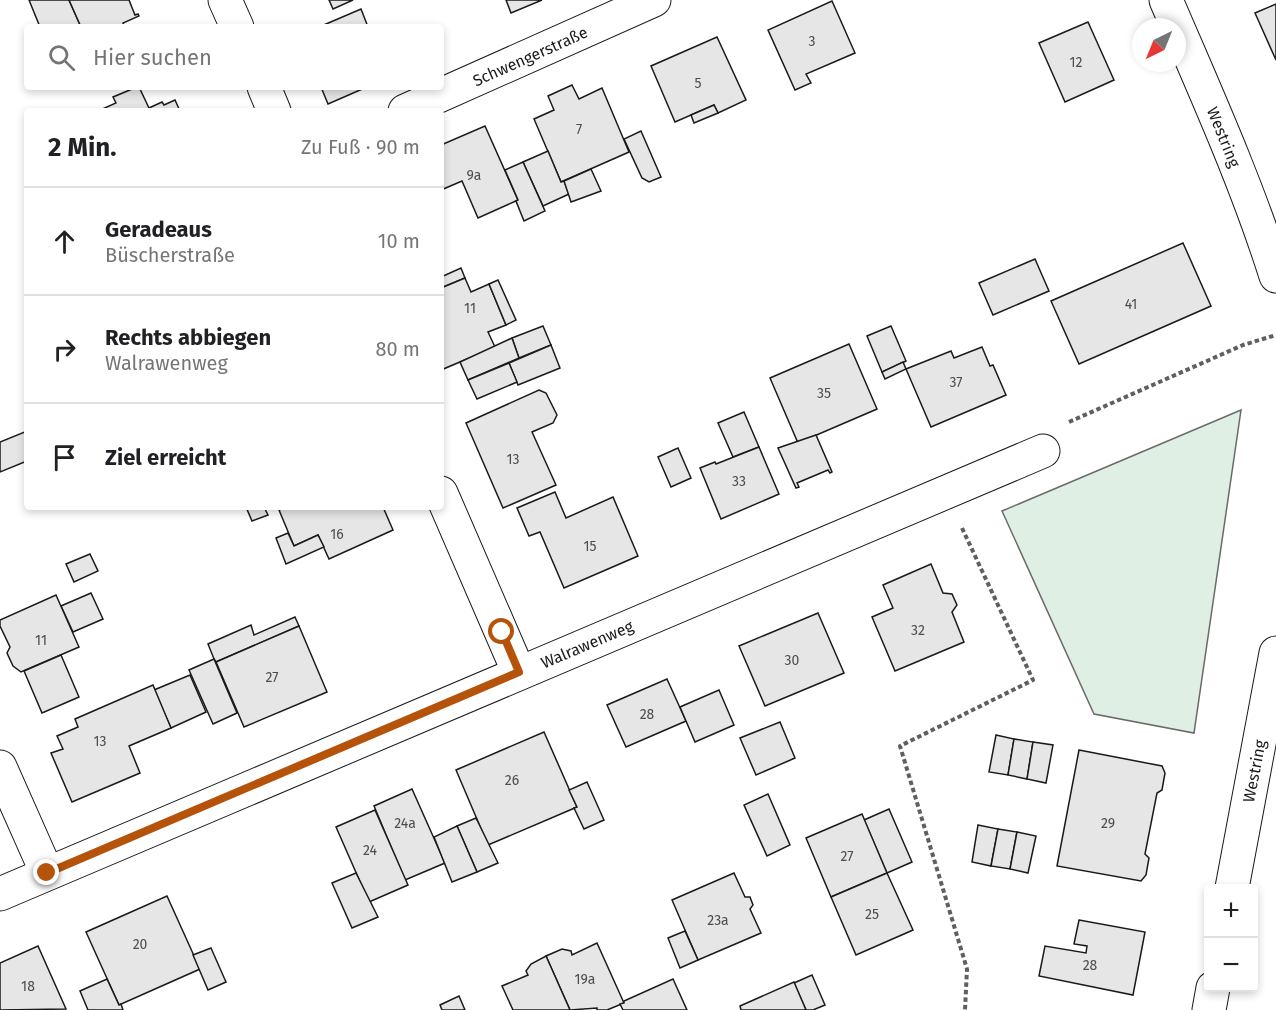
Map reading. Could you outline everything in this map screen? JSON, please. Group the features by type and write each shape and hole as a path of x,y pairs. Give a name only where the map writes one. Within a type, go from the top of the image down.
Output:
{"street":[{"path":"225,0 236,24"},
{"name":"Schwengerstraße","path":"412,108 654,0"},
{"name":"Westring","path":"1166,0 1227,142 1264,237 1276,276"},
{"path":"265,90 273,108"},
{"name":"Walrawenweg","path":"0,894 1043,451"},
{"path":"444,500 519,672"},
{"name":"Westring","path":"1233,884 1276,652"},
{"path":"0,767 47,873"},
{"path":"1209,1010 1212,992"}],"path":[{"path":"1043,451 1062,425 1243,345 1276,335"},
{"path":"946,493 1033,680 900,746 967,969 965,1010"}],"green space":[{"path":"1241,410 1194,733 1094,714 1002,511"}],"building":[{"path":"29,0 69,0 80,24 39,24"},
{"path":"69,0 129,0 135,15 139,16 124,24 80,24"},
{"path":"329,0 353,0 333,9"},
{"path":"506,0 542,0 511,13"},
{"path":"832,1 855,53 806,74 811,83 795,90 768,30"},
{"path":"1276,4 1276,60 1255,13"},
{"path":"361,9 367,24 326,24"},
{"path":"1088,22 1114,80 1065,102 1039,43"},
{"path":"717,37 746,100 718,113 714,105 675,122 651,66"},
{"path":"572,85 579,99 602,88 629,152 561,182 534,119 554,110 548,96"},
{"path":"130,90 140,90 149,108 105,108 116,103 113,97"},
{"path":"322,90 360,90 328,104"},
{"path":"175,100 179,108 149,108 162,102 164,105"},
{"path":"714,105 718,113 694,123 691,115"},
{"path":"485,126 518,200 478,218 462,181 444,189 444,144"},
{"path":"641,131 661,177 649,182 642,178 624,139"},
{"path":"548,151 561,182 564,181 569,194 543,206 523,162"},
{"path":"523,162 545,211 524,221 505,170"},
{"path":"591,169 601,191 571,202 564,181"},
{"path":"1183,243 1211,306 1079,364 1051,301"},
{"path":"1035,259 1049,291 993,315 979,283"},
{"path":"461,268 465,278 444,287 444,276"},
{"path":"465,278 471,292 489,284 506,325 488,332 495,347 444,369 444,287"},
{"path":"498,280 516,320 506,325 489,284"},
{"path":"543,326 551,345 519,358 512,338"},
{"path":"891,326 906,361 882,372 867,336"},
{"path":"512,338 519,358 468,380 460,362"},
{"path":"849,344 877,409 798,443 770,378"},
{"path":"551,345 560,368 518,385 509,363"},
{"path":"982,347 1006,395 931,427 906,369 951,351 954,358"},
{"path":"903,362 906,369 885,379 882,372"},
{"path":"509,363 517,382 477,399 468,380"},
{"path":"539,390 546,393 557,415 553,423 532,432 556,485 503,508 466,423"},
{"path":"744,412 759,447 733,457 718,423"},
{"path":"24,432 24,462 0,472 0,442"},
{"path":"816,435 832,472 828,470 797,483 799,487 796,488 778,448"},
{"path":"759,447 779,494 721,519 700,468"},
{"path":"678,448 691,478 671,487 658,457"},
{"path":"555,492 566,518 613,497 638,556 564,588 540,532 529,536 517,508"},
{"path":"247,510 266,510 268,515 252,521"},
{"path":"279,510 384,510 393,530 329,559 318,535 294,546"},
{"path":"288,533 294,546 318,535 324,547 286,564 276,538"},
{"path":"90,554 98,571 74,582 66,564"},
{"path":"931,564 943,593 952,594 957,605 952,612 964,642 895,671 872,617 893,608 883,585"},
{"path":"91,593 103,619 73,632 61,606"},
{"path":"56,595 79,647 21,672 13,666 7,653 10,647 0,626 0,620"},
{"path":"818,613 844,673 765,706 739,646"},
{"path":"295,617 299,626 216,662 214,659 208,644 251,625 254,635"},
{"path":"299,626 327,692 244,727 216,662"},
{"path":"61,655 79,697 42,713 24,671"},
{"path":"214,659 237,713 213,724 189,670"},
{"path":"190,675 206,712 171,728 154,690"},
{"path":"667,679 686,721 626,747 607,705"},
{"path":"153,685 171,728 129,746 140,773 72,802 51,753 63,749 57,736 78,727 75,719"},
{"path":"719,690 734,725 695,742 680,707"},
{"path":"780,722 795,758 756,775 740,738"},
{"path":"544,732 577,807 488,845 456,770"},
{"path":"996,735 1014,739 1008,775 989,772"},
{"path":"1014,739 1033,742 1027,779 1008,775"},
{"path":"1033,742 1053,745 1046,783 1027,779"},
{"path":"1079,750 1162,766 1165,773 1162,790 1157,793 1145,854 1149,858 1146,875 1141,881 1057,866"},
{"path":"587,782 604,820 584,829 569,790"},
{"path":"412,789 445,863 405,880 374,806"},
{"path":"768,794 790,845 767,856 744,805"},
{"path":"889,809 912,862 887,873 864,820"},
{"path":"375,810 408,885 369,902 336,827"},
{"path":"862,814 887,873 831,897 806,838"},
{"path":"476,818 498,863 477,872 457,826"},
{"path":"978,825 998,829 991,866 972,862"},
{"path":"457,826 477,872 452,882 434,837"},
{"path":"998,829 1017,832 1010,869 991,866"},
{"path":"1017,832 1036,836 1028,873 1010,869"},
{"path":"356,873 378,917 352,928 332,883"},
{"path":"734,873 745,897 750,897 753,905 750,909 761,933 698,960 672,900"},
{"path":"887,873 913,930 856,955 831,897"},
{"path":"167,896 200,969 119,1005 86,932"},
{"path":"1079,920 1145,932 1133,995 1039,976 1045,946 1086,953 1087,946 1074,944"},
{"path":"685,931 698,960 680,968 668,938"},
{"path":"597,943 624,1003 607,1010 597,1010 597,1008 570,1010 546,956 562,949 571,951 572,955"},
{"path":"38,946 66,1009 0,1010 0,963"},
{"path":"211,948 226,982 208,990 193,955"},
{"path":"546,956 570,1010 513,1010 502,986 528,975 526,971 531,964"},
{"path":"812,975 825,1005 806,1010 794,983"},
{"path":"107,979 123,1010 88,1010 80,991"},
{"path":"673,979 687,1010 623,1010 620,1004 624,1001"},
{"path":"794,982 806,1010 741,1010 740,1006"},
{"path":"459,996 465,1010 442,1010 440,1005"}],"route":[{"path":"47,873 519,672 502,632"}]}
